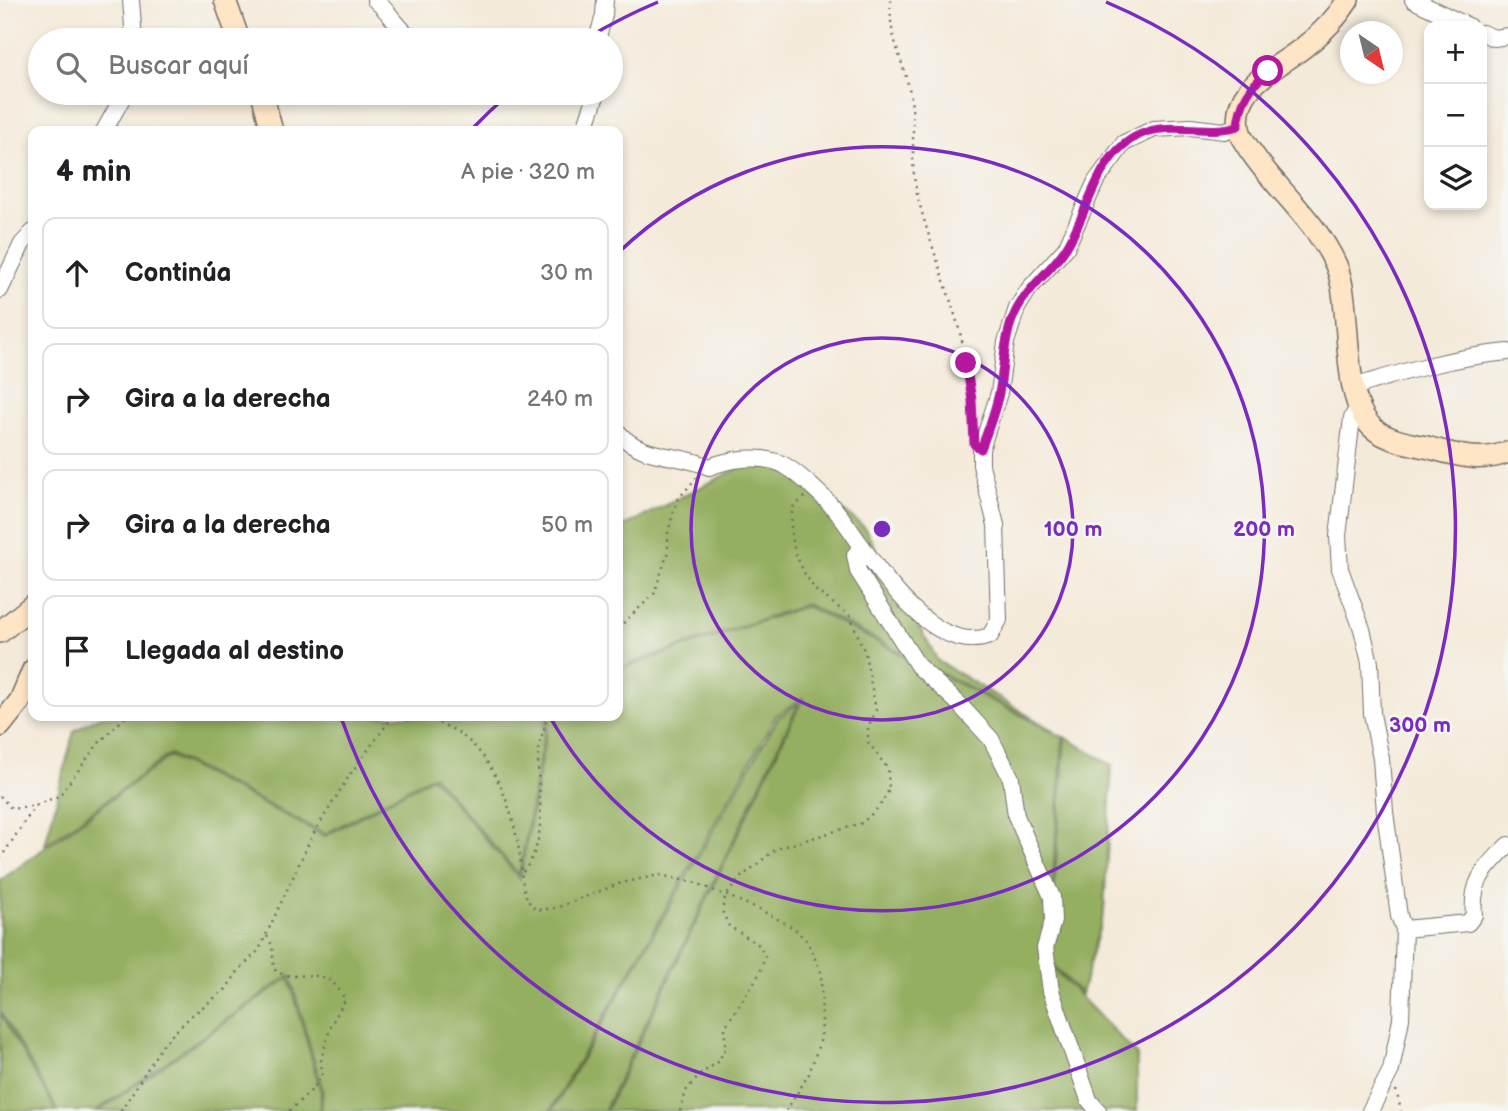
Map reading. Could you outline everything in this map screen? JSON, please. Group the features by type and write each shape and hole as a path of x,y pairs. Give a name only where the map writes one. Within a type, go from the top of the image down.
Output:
{"street":[{"path":"131,0 133,28"},
{"path":"225,0 235,28"},
{"path":"375,0 400,28"},
{"path":"600,28 605,0"},
{"path":"1348,0 1315,39 1256,81 1242,103 1238,126 1245,144 1293,202 1336,265 1345,296 1347,346 1356,395 1368,423 1391,438 1469,457 1493,457 1508,452"},
{"path":"1413,0 1457,21"},
{"path":"1487,35 1494,38 1508,36"},
{"path":"107,126 118,105"},
{"path":"265,105 271,126"},
{"path":"586,126 593,105"},
{"path":"623,436 650,454 696,461 709,467 726,461 764,460 782,464 814,489 840,515 902,597 932,625 977,641 990,636 999,620 996,525 981,465 981,449 999,393 1006,342 1017,308 1029,289 1066,248 1096,181 1124,143 1154,129 1190,127 1224,131 1238,126"},
{"path":"0,290 22,244 28,237"},
{"path":"1356,395 1418,367 1467,356 1508,352"},
{"path":"1356,395 1338,537 1340,569 1362,629 1370,663 1372,714 1381,760 1399,916 1404,929 1401,1019 1391,1070 1370,1111"},
{"path":"862,547 855,555 858,570 899,638 918,666 958,703 991,739 1011,778 1016,816 1052,897 1052,921 1045,948 1051,991 1089,1100 1098,1111"},
{"path":"0,632 28,609"},
{"path":"0,726 20,701 28,682"},
{"path":"1404,929 1468,923 1474,915 1472,898 1478,879 1508,845"}],"path":[{"path":"891,0 891,22 912,108 916,192 962,342 972,400 974,444 981,449"},
{"path":"623,623 654,594 663,572 668,552 668,533 679,498 709,467"},
{"path":"680,1111 687,1089 702,1073 718,1062 725,1049 725,1027 760,973 765,957 759,945 729,926 722,911 725,897 740,878 776,849 862,823 879,807 889,790 888,769 868,742 868,727 876,710 866,653 850,616 838,604 816,590 795,553 790,529 793,508 814,489"},
{"path":"0,796 12,808 36,805 58,796 98,744 121,721"},
{"path":"121,1111 163,1044 191,1016 226,989 258,950 267,936 284,892 312,836 351,773 389,721"},
{"path":"431,721 455,731 492,769 510,814 529,905 537,910 556,908 621,883 659,875 696,883 760,909 794,928 807,941 821,972 821,1038 809,1074 786,1111"},
{"path":"522,872 529,863 542,807 539,745 546,721"},
{"path":"0,859 36,805"},
{"path":"267,936 272,945 274,970 280,974 319,975 339,985 345,1000 332,1023 321,1059 322,1076 312,1090 289,1111"}],"green space":[{"path":"768,453 864,527 938,661 1054,731 807,604 623,666 623,526"},
{"path":"806,606 1063,737 1047,962 1137,1055 1137,1111 606,1111 803,698 776,716 550,1111 321,1111 323,1092 290,975 96,1111 58,1111 0,1011 0,881 170,756 325,836 432,777 520,879 548,721 623,721 623,668"},
{"path":"799,703 604,1111 552,1111 778,718"},
{"path":"91,721 546,721 519,875 433,775 325,834 170,754 45,845 74,731"},
{"path":"1065,737 1112,765 1104,911 1081,994 1049,961"},
{"path":"289,978 321,1092 319,1111 99,1111"},
{"path":"0,1014 56,1111 0,1111"}],"route":[{"path":"966,363 972,400 974,444 981,449 999,393 1006,342 1017,308 1029,289 1066,248 1096,181 1108,164 1124,143 1154,129 1190,127 1224,131 1238,126 1242,103 1256,81 1268,71"}]}
